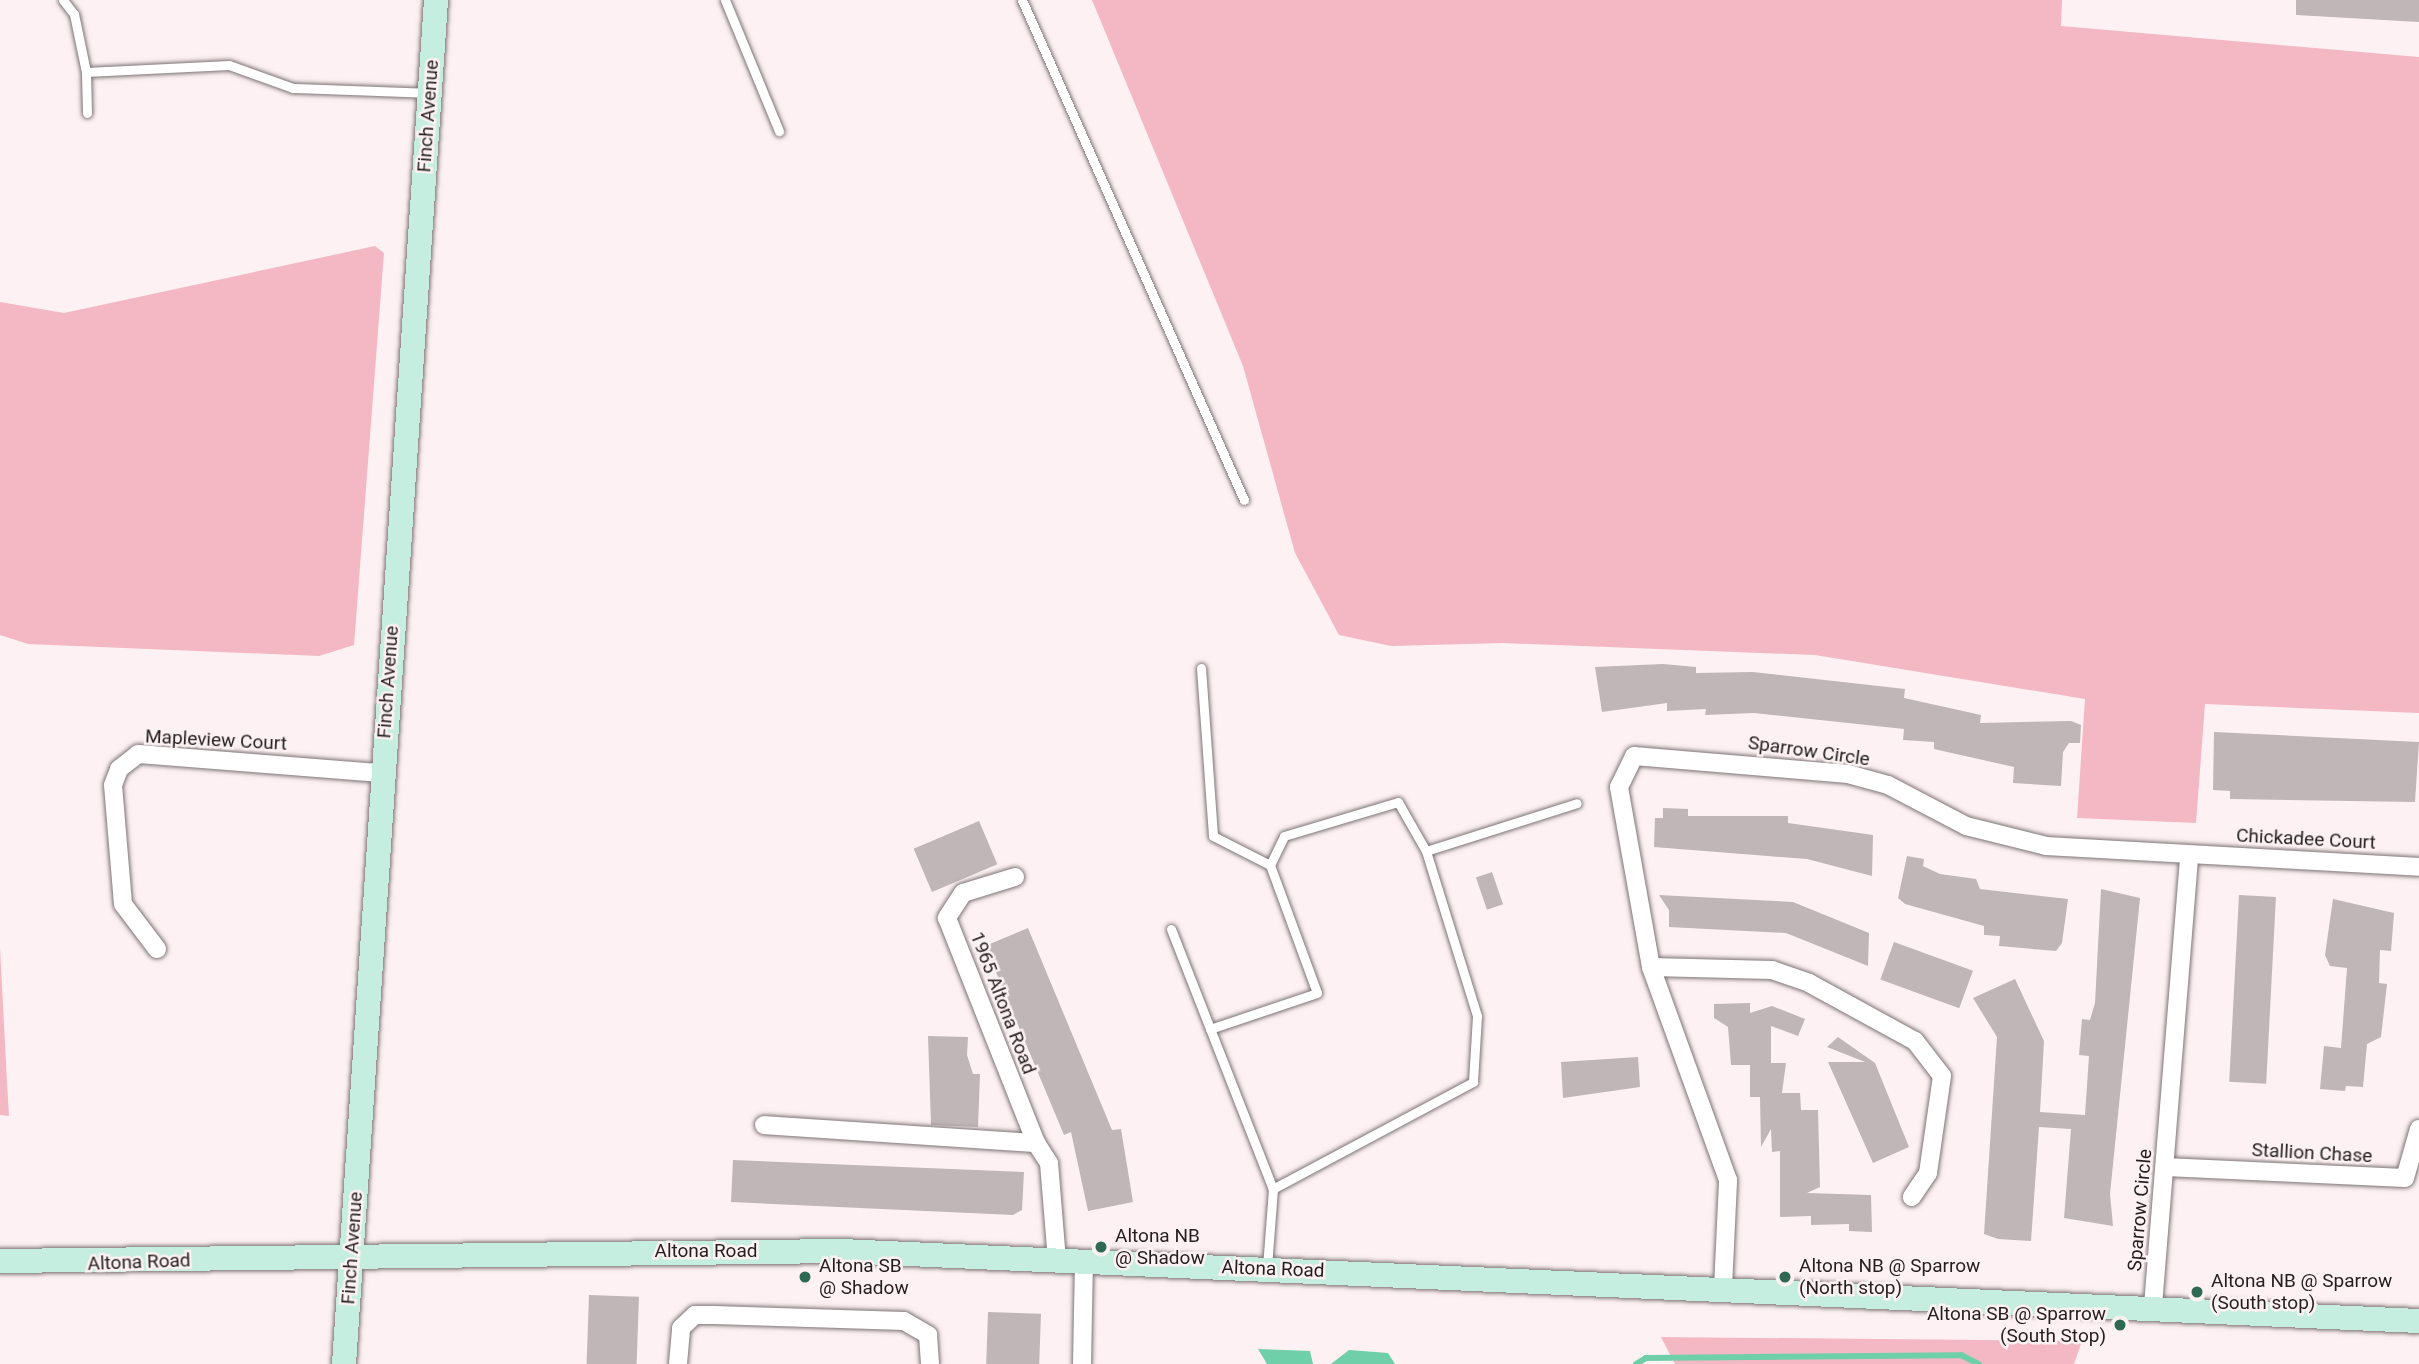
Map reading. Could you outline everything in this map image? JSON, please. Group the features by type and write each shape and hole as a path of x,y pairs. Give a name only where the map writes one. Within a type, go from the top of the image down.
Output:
{"main road":[{"name":"Finch Avenue","path":"344,1364 381,773 436,0"},
{"name":"Altona Road","path":"0,1261 89,1265 350,1254 841,1251 2153,1306 2419,1321"}],"street":[{"name":"Mapleview Court","path":"158,948 123,904 113,785 119,769 138,754 381,773"},
{"name":"Sparrow Circle","path":"1723,1289 1728,1180 1651,967 1619,787 1634,756 1848,774 1888,785 2006,839 2189,855 2153,1306"},
{"name":"Chickadee Court","path":"2189,855 2419,867"},
{"name":"1965 Altona Road","path":"1015,877 963,893 947,918 1035,1143 1049,1163 1057,1260"},
{"path":"1651,967 1772,970 1809,983 1915,1041 1942,1076 1928,1173 1912,1197"},
{"path":"764,1125 1035,1143"},
{"name":"Stallion Chase","path":"2165,1167 2405,1178 2419,1129"},
{"path":"1082,1364 1084,1262"},
{"path":"678,1364 681,1328 695,1315 714,1314 904,1321 928,1335 930,1364"}],"lane":[{"path":"63,0 74,14 86,72 87,113"},
{"path":"724,0 779,131"},
{"path":"1022,0 1244,500"},
{"path":"86,72 229,65 293,88 430,93"},
{"path":"1201,668 1213,836 1270,865 1317,993 1210,1029"},
{"path":"1270,865 1284,836 1398,802 1426,851 1477,1016 1473,1082 1273,1189"},
{"path":"1426,851 1577,803"},
{"path":"1171,929 1273,1189 1267,1269"}],"shaded area":[{"path":"1092,0 2062,0 2061,26 2419,57 2419,713 2205,704 2196,823 2077,818 2085,699 1815,655 1503,643 1391,646 1339,635 1295,553 1243,366"},
{"path":"375,246 384,253 354,645 319,656 28,644 0,635 0,302 64,313"},
{"path":"0,948 7,1082 9,1116 0,1115"},
{"path":"1661,1337 2082,1341 2074,1364 1675,1364"},
{"path":"1258,1349 1310,1351 1313,1364 1267,1364"},
{"path":"1349,1350 1388,1353 1395,1364 1331,1364"}],"building":[{"path":"2296,0 2419,0 2419,22 2296,15"},
{"path":"1663,664 1696,667 1696,673 1753,672 1905,689 1904,698 1981,715 1980,723 2071,721 2081,725 2080,743 2069,743 2063,752 2061,786 2013,783 2014,767 1934,749 1934,742 1903,740 1904,729 1754,713 1705,715 1706,709 1667,711 1667,703 1602,712 1595,667"},
{"path":"2214,732 2419,742 2415,802 2230,799 2230,791 2213,790"},
{"path":"1663,808 1688,809 1688,816 1788,816 1788,823 1873,835 1872,876 1807,859 1654,847 1655,818 1663,818"},
{"path":"979,821 997,864 932,892 914,849"},
{"path":"1907,856 1924,859 1923,866 1940,874 1976,879 1980,889 2068,899 2062,943 2056,951 1999,946 2000,936 1984,935 1984,926 1905,904 1898,898"},
{"path":"1492,872 1503,904 1487,910 1476,878"},
{"path":"2101,889 2140,898 2110,1194 2113,1226 2064,1218 2071,1129 2039,1127 2031,1241 1998,1239 1984,1234 1997,1037 1973,998 2015,979 2044,1041 2040,1112 2085,1115 2089,1056 2079,1055 2082,1019 2090,1020 2095,1003"},
{"path":"1659,895 1793,902 1869,933 1868,966 1786,933 1669,927 1669,910"},
{"path":"2239,895 2276,897 2266,1084 2229,1082"},
{"path":"2333,899 2394,913 2391,951 2380,950 2379,983 2387,984 2381,1037 2367,1044 2363,1087 2346,1086 2345,1091 2320,1089 2324,1046 2341,1048 2347,968 2330,966 2325,955"},
{"path":"1028,928 1112,1130 1121,1129 1133,1202 1088,1211 1071,1132 1064,1135 985,946"},
{"path":"1894,942 1973,971 1959,1008 1880,980"},
{"path":"1750,1003 1750,1013 1772,1006 1805,1019 1798,1036 1771,1026 1771,1063 1786,1063 1782,1093 1800,1093 1801,1110 1818,1110 1820,1187 1807,1193 1871,1195 1872,1232 1849,1231 1849,1224 1811,1225 1811,1216 1780,1217 1780,1151 1772,1152 1771,1129 1761,1147 1760,1097 1750,1097 1750,1065 1731,1065 1728,1027 1714,1018 1714,1004"},
{"path":"928,1036 968,1037 967,1055 973,1074 980,1074 978,1127 931,1125"},
{"path":"1838,1037 1875,1063 1909,1147 1873,1163 1828,1062 1865,1062 1827,1047"},
{"path":"1638,1057 1640,1087 1563,1098 1561,1062"},
{"path":"733,1160 1024,1172 1022,1210 1013,1215 731,1202"},
{"path":"589,1295 639,1297 637,1364 587,1364"},
{"path":"988,1312 1041,1314 1039,1364 986,1364"}],"waterway":[{"path":"1636,1364 1646,1358 1961,1355 1979,1364"}],"place":[{"name":"Altona NB @ Shadow","path":"1101,1247"},
{"name":"Altona SB @ Shadow","path":"805,1277"},
{"name":"Altona NB @ Sparrow (North stop)","path":"1785,1277"},
{"name":"Altona NB @ Sparrow (South stop)","path":"2197,1292"},
{"name":"Altona SB @ Sparrow (South Stop)","path":"2120,1325"}]}
